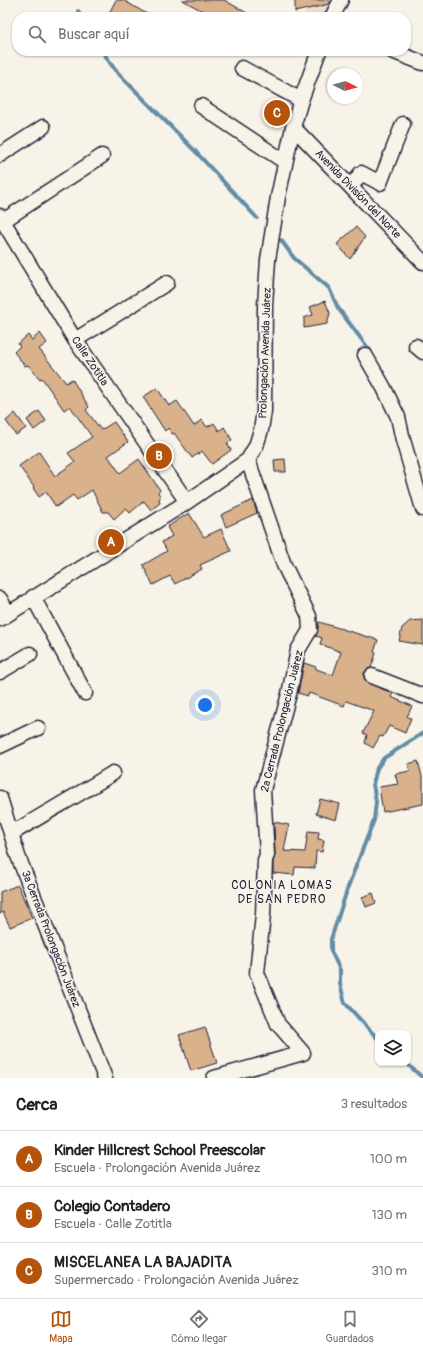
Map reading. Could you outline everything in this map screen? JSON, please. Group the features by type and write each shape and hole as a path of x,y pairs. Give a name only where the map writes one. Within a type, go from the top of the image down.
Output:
{"street":[{"path":"335,12 341,0"},
{"name":"Prolongación Avenida Juárez","path":"4,616 187,502 248,460 256,446 261,430 264,411 268,260 285,162 293,127 317,56"},
{"path":"405,56 423,63"},
{"path":"242,68 301,100"},
{"path":"201,106 285,162"},
{"path":"351,187 361,173 380,183 403,124"},
{"name":"Avenida División del Norte","path":"293,127 421,256"},
{"path":"0,155 42,128"},
{"path":"2,224 102,156"},
{"name":"Calle Zotitla","path":"2,224 75,340 187,502"},
{"path":"75,340 167,283"},
{"path":"365,354 398,417 403,440 417,471 423,509"},
{"name":"2a Cerrada Prolongación Juárez","path":"214,1078 303,1053 278,1024 257,973 263,916 265,860 267,855 263,790 289,694 298,650 310,630 310,616 284,565 248,460"},
{"path":"33,597 86,693"},
{"path":"0,599 4,616"},
{"path":"0,672 30,654"},
{"path":"372,676 423,696"},
{"path":"0,746 38,728"},
{"path":"11,834 82,793 113,773"},
{"name":"3a Cerrada Prolongación Juárez","path":"0,798 18,856 105,1078"}],"shaded area":[{"path":"310,0 336,0 332,12 305,12"}],"building":[{"path":"116,0 123,0 143,12 110,12"},
{"path":"182,0 224,0 245,12 205,12"},
{"path":"295,0 329,0 329,4 295,12"},
{"path":"356,227 365,237 350,259 337,244"},
{"path":"325,301 330,313 327,324 304,328 304,318 313,315 310,307"},
{"path":"40,333 47,343 39,349 66,383 72,379 89,407 86,410 101,430 114,422 128,442 108,456 120,473 139,459 160,490 158,493 161,496 159,499 160,503 151,510 144,501 130,513 126,508 114,519 108,512 103,512 92,490 77,500 73,495 56,507 46,492 39,497 33,488 34,487 19,466 39,452 55,476 75,462 68,453 92,437 70,406 64,410 42,378 40,379 28,365 25,366 14,352 20,346 18,344 28,335 32,340"},
{"path":"157,388 169,406 177,401 194,426 202,420 207,427 214,423 219,431 224,427 232,440 227,443 231,450 212,464 202,451 192,458 174,433 172,434 168,428 165,431 143,397"},
{"path":"39,411 46,421 34,430 27,420"},
{"path":"15,413 26,428 16,435 6,421"},
{"path":"285,459 286,472 275,472 274,460"},
{"path":"253,500 257,513 226,527 221,515"},
{"path":"189,513 204,537 221,529 231,551 200,565 202,569 175,584 170,576 153,585 143,565 167,551 162,542 172,536 167,527"},
{"path":"423,620 423,645 399,641 402,628 410,621"},
{"path":"319,622 378,640 374,652 376,653 371,668 367,669 364,673 364,678 369,684 393,693 391,697 412,706 407,717 411,718 405,733 389,726 383,737 380,736 373,748 365,743 367,735 363,733 374,711 346,701 344,706 309,693 308,696 298,693 304,663 333,675 341,652 320,644 322,638 316,636"},
{"path":"418,761 423,780 423,804 383,812 379,787 398,784 395,774 410,771 408,764"},
{"path":"320,799 340,804 336,820 316,814"},
{"path":"274,822 289,825 284,851 305,852 308,831 319,832 318,839 324,840 322,852 316,851 315,868 295,867 294,875 273,873 275,854"},
{"path":"18,885 32,918 10,927 3,912 0,914 0,892"},
{"path":"373,893 376,903 366,907 362,897"},
{"path":"205,1027 217,1063 191,1071 179,1035"}],"waterway":[{"path":"105,56 115,70 196,152 257,218"},
{"path":"281,240 294,258 329,288 338,308 371,352"},
{"path":"375,1036 345,1003 340,984 340,970 331,951 331,939 349,884 374,820 376,802 373,784 377,768 384,758 423,733"},
{"path":"409,1066 423,1078"}],"place":[{"name":"MISCELANEA LA BAJADITA","path":"277,113"},
{"name":"Colegio Contadero","path":"159,456"},
{"name":"Kinder Hillcrest School Preescolar","path":"111,542"}],"district":[{"name":"COLONIA LOMAS DE SAN PEDRO","path":"282,892"}]}
